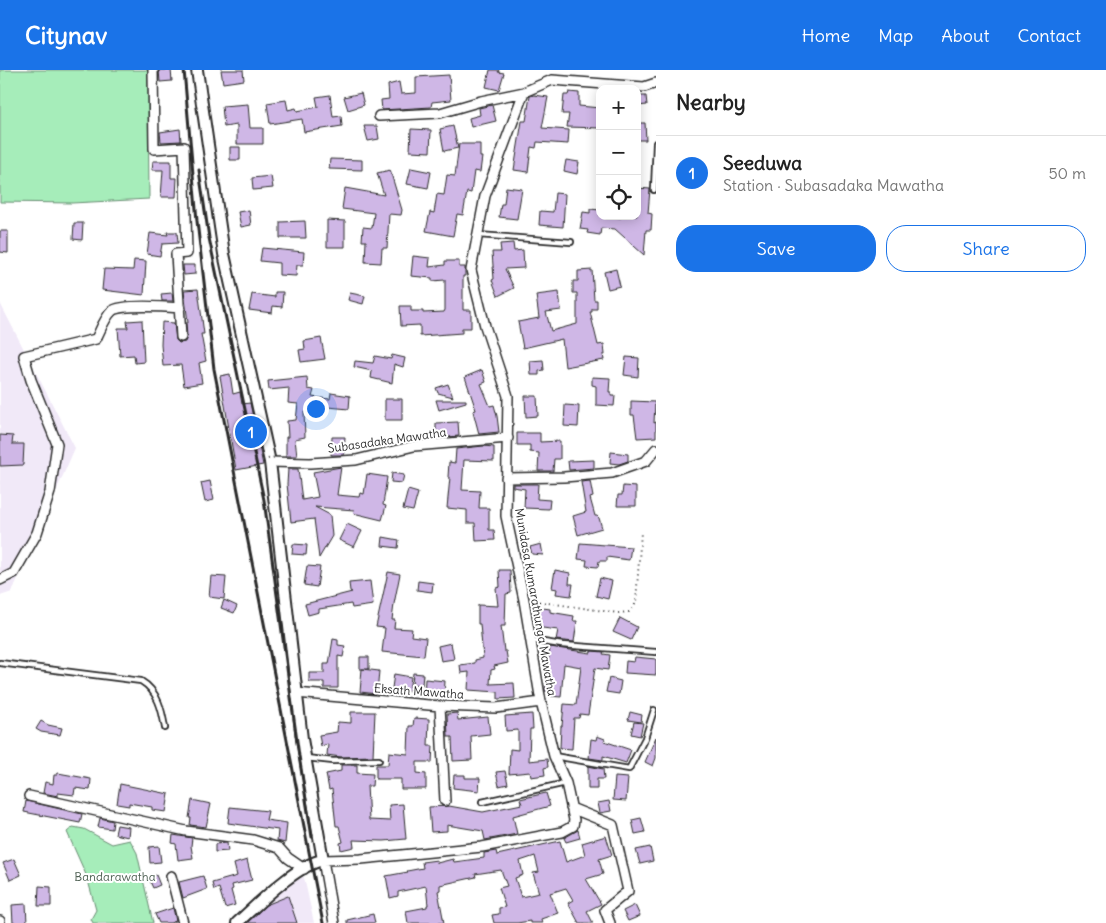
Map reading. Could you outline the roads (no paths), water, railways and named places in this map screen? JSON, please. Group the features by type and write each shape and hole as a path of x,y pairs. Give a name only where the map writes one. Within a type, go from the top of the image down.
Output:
{"street":[{"path":"153,70 154,149 184,147 187,253 176,254 182,337"},
{"path":"197,70 224,254 270,460 302,740 334,923"},
{"path":"379,116 440,113 481,101 524,92 552,80 644,87 656,83"},
{"name":"Munidasa Kumarathunga Mawatha","path":"323,860 361,859 482,847 562,832 573,826 566,783 554,756 541,702 524,600 506,516 508,396 485,326 471,270 485,196 524,92"},
{"path":"0,580 14,573 36,533 50,492 57,444 31,380 24,356 96,339 111,311 118,308 180,308"},
{"name":"Subasadaka Mawatha","path":"270,460 310,463 356,460 414,446 508,438"},
{"path":"506,478 564,477 612,473 646,461 656,449"},
{"name":"Eksath Mawatha","path":"296,693 440,706 496,708 541,702"},
{"path":"440,706 445,801"},
{"path":"29,796 186,831 253,840 279,848 288,858 304,869"},
{"path":"571,808 612,826 628,891 605,910 610,923"},
{"path":"237,923 280,885 316,862 323,860"},
{"path":"171,876 183,923"}],"lane":[{"path":"654,190 656,143"},
{"path":"478,235 571,242"},
{"path":"531,640 656,652"},
{"path":"0,663 142,681 149,686 162,708 165,728"},
{"path":"554,756 629,769 645,738 654,710"},
{"path":"306,758 333,761 380,760"},
{"path":"482,802 566,783"}],"railway":[{"path":"184,70 197,221 214,369 323,923"},
{"path":"199,170 209,238 264,500 312,837"}],"place":[{"name":"Seeduwa","path":"251,432"}],"park label":[{"name":"Bandarawatha","path":"115,876"}]}
